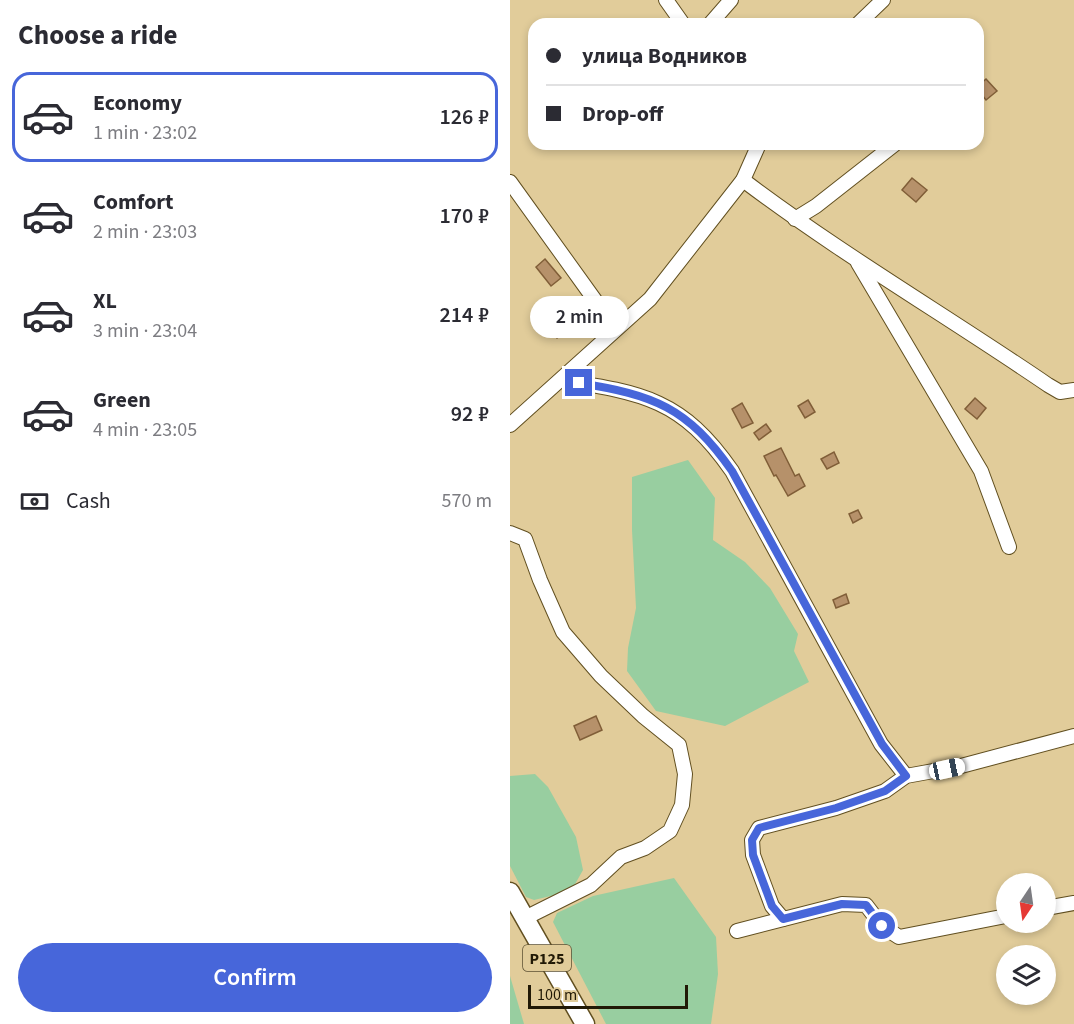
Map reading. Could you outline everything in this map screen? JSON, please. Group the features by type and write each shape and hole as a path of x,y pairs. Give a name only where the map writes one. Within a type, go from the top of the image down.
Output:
{"main road":[{"name":"Р125","path":"510,892 585,1024"}],"street":[{"path":"666,0 679,18"},
{"path":"715,18 731,0"},
{"path":"864,18 883,0"},
{"path":"510,425 650,299 743,180 756,150"},
{"path":"795,219 823,202 886,150"},
{"path":"743,180 857,261 968,330 1048,385 1060,392 1074,390"},
{"path":"510,182 608,317"},
{"path":"857,261 981,471 1009,547"},
{"path":"561,380 624,391 665,405 701,432 717,450 732,471 882,744 906,776"},
{"path":"510,533 525,539 563,632 601,676 679,746 685,774 682,805 670,831 645,848 621,857 591,885 525,918"},
{"path":"783,919 772,906 753,855 752,840 759,828 836,808 885,791 906,776 961,766 1073,739"},
{"path":"1056,906 1074,903"},
{"path":"737,931 842,904 866,905 882,926 899,937 996,918"}],"green space":[{"path":"688,460 715,498 713,540 745,562 770,588 798,634 794,651 809,682 725,726 656,711 627,671 628,648 636,608 632,477"},
{"path":"535,774 548,787 576,837 583,870 574,886 555,895 534,900 526,897 510,866 510,776"},
{"path":"674,878 716,937 718,974 711,1024 606,1024 553,922 557,913 593,896"},
{"path":"510,976 524,1024 510,1024"}],"building":[{"path":"986,79 997,91 986,100 984,98 984,81"},
{"path":"912,178 927,190 916,202 902,190"},
{"path":"545,259 561,278 551,286 536,267"},
{"path":"572,307 582,320 557,338 548,325"},
{"path":"975,398 986,408 977,419 965,409"},
{"path":"808,400 815,412 805,418 798,406"},
{"path":"742,403 753,423 742,428 732,409"},
{"path":"766,424 771,431 759,440 754,433"},
{"path":"781,448 795,476 799,474 805,486 788,496 764,456"},
{"path":"834,452 839,463 827,469 821,459"},
{"path":"858,510 862,518 853,523 849,514"},
{"path":"846,594 849,603 836,608 833,600"},
{"path":"596,716 602,730 580,740 574,726"}],"route":[{"path":"579,383 624,391 665,405 701,432 717,450 732,471 802,603 844,672 882,744 906,776 885,791 836,808 759,828 752,840 753,855 772,906 783,919 842,904 866,905 882,926"}]}
